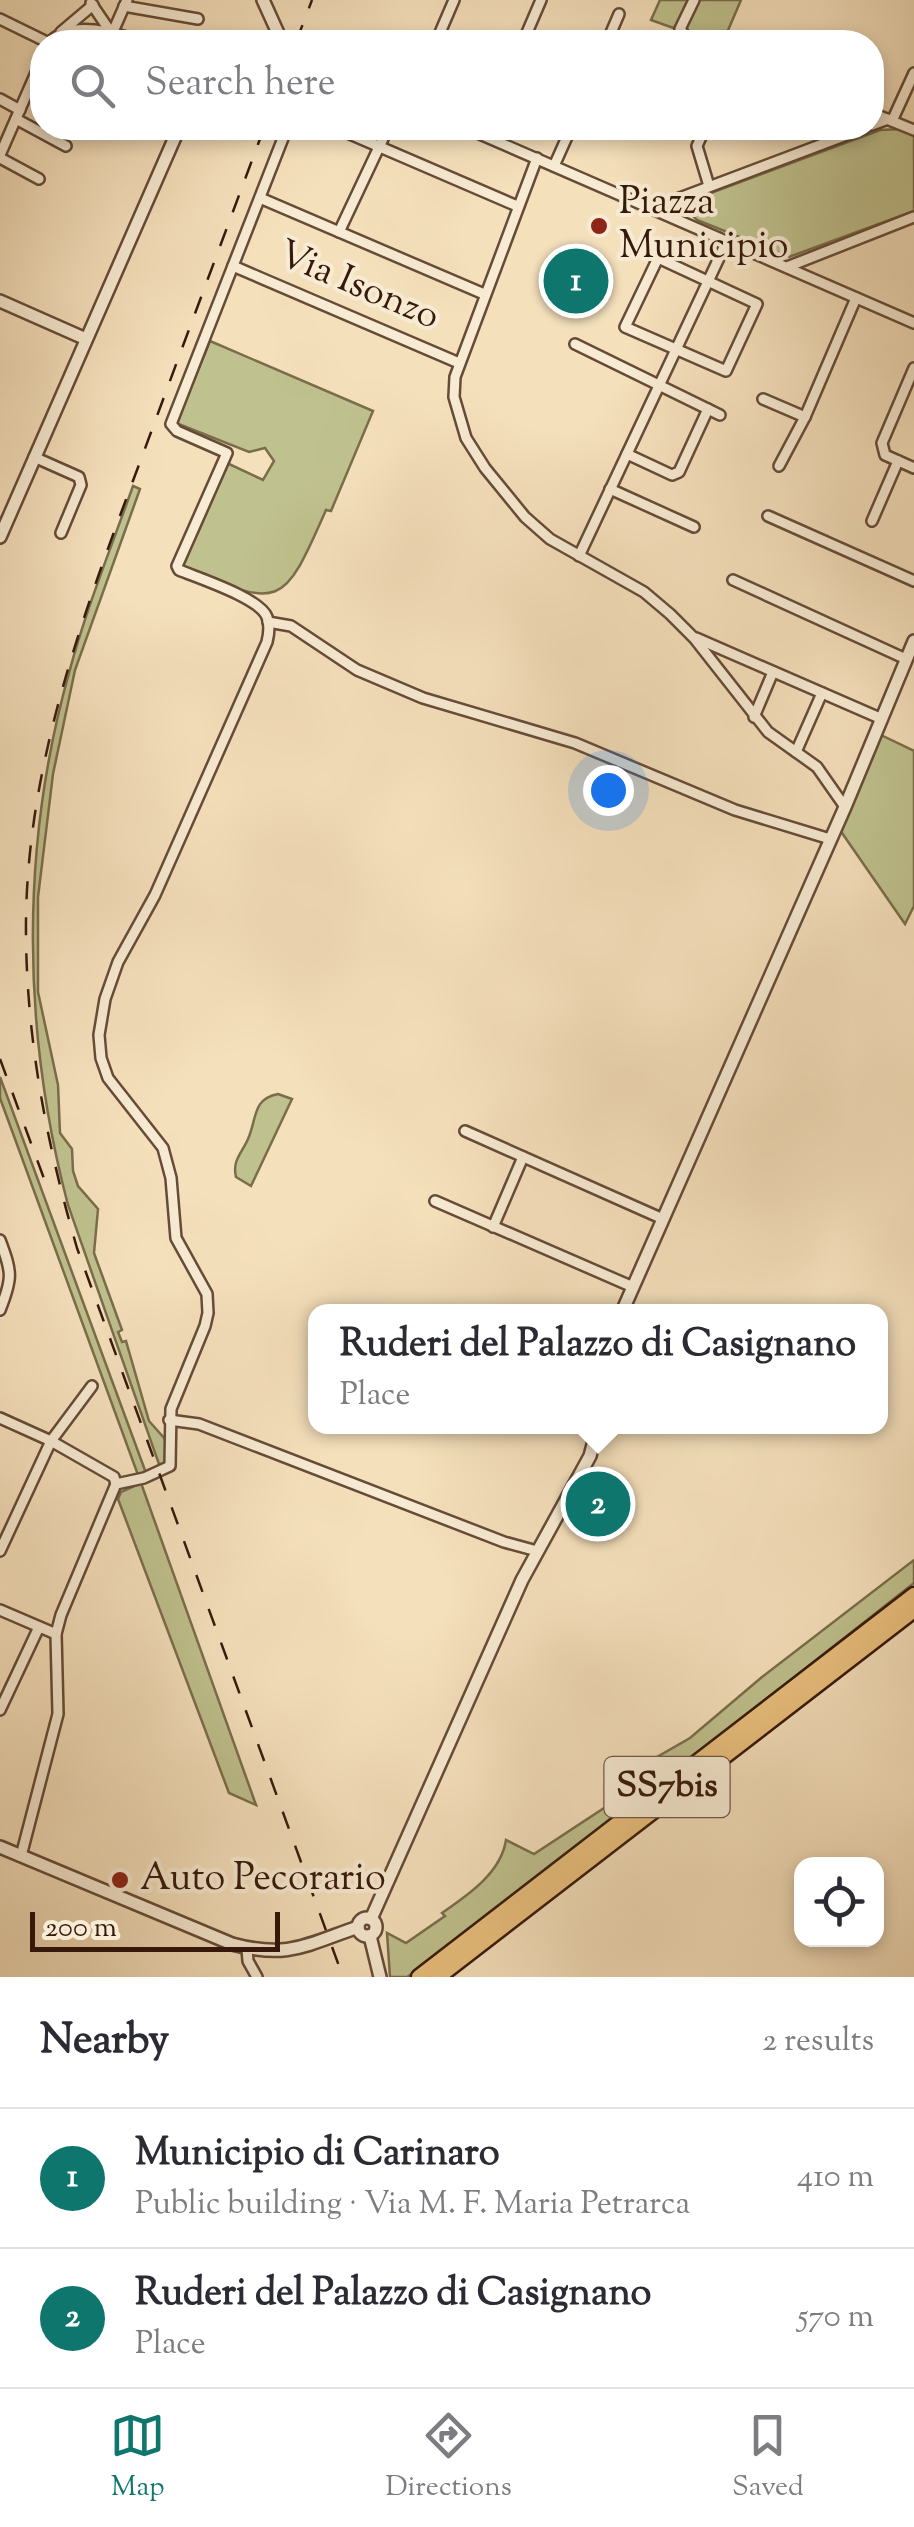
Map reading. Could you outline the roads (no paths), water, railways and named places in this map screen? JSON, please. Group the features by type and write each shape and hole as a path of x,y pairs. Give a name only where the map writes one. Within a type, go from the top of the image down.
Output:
{"highway":[{"name":"SS7bis","path":"418,1977 914,1595"},
{"name":"SS7bis","path":"438,1977 914,1610"}],"street":[{"path":"262,0 276,30"},
{"path":"441,30 454,0"},
{"path":"528,30 541,0"},
{"path":"681,30 694,0"},
{"path":"62,30 91,2 109,30"},
{"path":"114,30 126,3 198,18"},
{"path":"612,30 619,14"},
{"path":"0,20 30,32"},
{"path":"884,122 890,120 914,72"},
{"path":"30,86 0,156 39,179"},
{"path":"0,100 30,122"},
{"path":"884,117 914,130"},
{"path":"57,140 66,146"},
{"path":"0,537 174,140"},
{"path":"116,1484 144,1478 170,1466 174,1399 205,1326 209,1305 202,1282 176,1238 164,1148 119,1094 101,1058 99,1035 105,999 267,642 268,622 262,610 177,566 227,453 176,431 171,424 283,140"},
{"path":"365,140 516,206"},
{"path":"339,232 382,140"},
{"path":"503,140 554,166 914,323"},
{"path":"554,166 565,140"},
{"path":"699,140 697,146 709,186"},
{"path":"651,208 831,140"},
{"path":"537,158 459,363 454,397 457,415 485,468 524,516 550,539 644,592 694,638 768,732 817,768 845,807"},
{"path":"260,198 484,294"},
{"path":"786,267 914,217"},
{"path":"579,556 727,241"},
{"path":"658,258 757,304 726,370 676,350 625,327 658,258"},
{"name":"Via Isonzo","path":"233,266 459,363"},
{"path":"779,466 805,417 856,298"},
{"path":"2,307 86,339"},
{"path":"576,344 720,415"},
{"path":"914,368 882,442 885,455 914,468"},
{"path":"762,399 805,417"},
{"path":"627,454 672,475 680,472 708,409"},
{"path":"34,458 79,477 82,485 61,534"},
{"path":"872,520 898,461"},
{"path":"610,489 694,527"},
{"path":"768,516 914,581"},
{"path":"733,580 906,659"},
{"path":"268,622 291,626 357,670 423,698 575,744 736,810 830,839"},
{"path":"694,638 882,718"},
{"path":"626,1304 914,641"},
{"path":"754,716 773,672"},
{"path":"796,752 822,693"},
{"path":"465,1131 663,1219"},
{"path":"493,1227 523,1157"},
{"path":"434,1201 633,1287"},
{"path":"0,1240 12,1270 0,1310"},
{"path":"0,1551 51,1441 92,1386"},
{"path":"0,1418 51,1441 114,1477 116,1484 56,1634 58,1714 21,1856"},
{"path":"170,1420 199,1424 504,1542 537,1551"},
{"path":"371,1919 537,1551 590,1456 596,1434"},
{"path":"0,1610 56,1634"},
{"path":"0,1710 39,1627"},
{"path":"0,1847 247,1948 274,1953 294,1950 358,1927 362,1919 371,1919"},
{"path":"371,1919 376,1926 370,1936 380,1977"},
{"path":"358,1927 362,1935 370,1936"},
{"path":"247,1948 248,1961 257,1977"}],"railway":[{"path":"301,30 312,0"},
{"path":"260,140 100,571 62,690 35,812 28,873 27,976 41,1094 77,1248 343,1977"},
{"path":"0,1059 46,1184"}],"place":[{"name":"Piazza Municipio","path":"599,226"},
{"name":"Municipio di Carinaro","path":"576,281"},
{"name":"Ruderi del Palazzo di Casignano","path":"598,1504"},
{"name":"Auto Pecorario","path":"120,1880"}]}
